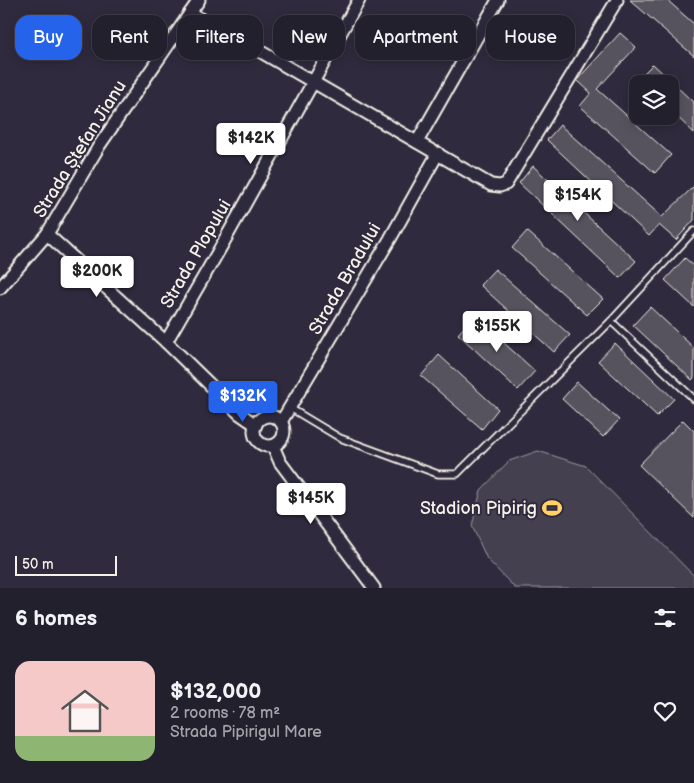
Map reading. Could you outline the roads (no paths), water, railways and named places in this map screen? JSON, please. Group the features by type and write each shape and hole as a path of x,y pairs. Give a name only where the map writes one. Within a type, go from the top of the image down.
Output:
{"street":[{"name":"Strada Ștefan Jianu","path":"199,0 99,146 47,234 166,342 240,414 256,425"},
{"name":"Strada Plopului","path":"166,342 222,246 359,0"},
{"path":"417,142 498,0"},
{"path":"190,13 491,185 500,186 506,184 617,0"},
{"name":"Strada Bradului","path":"281,422 390,239 438,153"},
{"path":"0,288 47,234"},
{"path":"268,416 275,417 281,422 284,428 284,436 280,442 273,446 266,446 260,443 254,431 260,419 268,416"},
{"path":"273,446 280,462 374,588"}],"lane":[{"path":"290,408 340,438 438,474 457,474 611,321 694,231"},
{"path":"611,321 694,399"}],"place":[{"name":"Stadion Pipirig","path":"552,508"}]}
